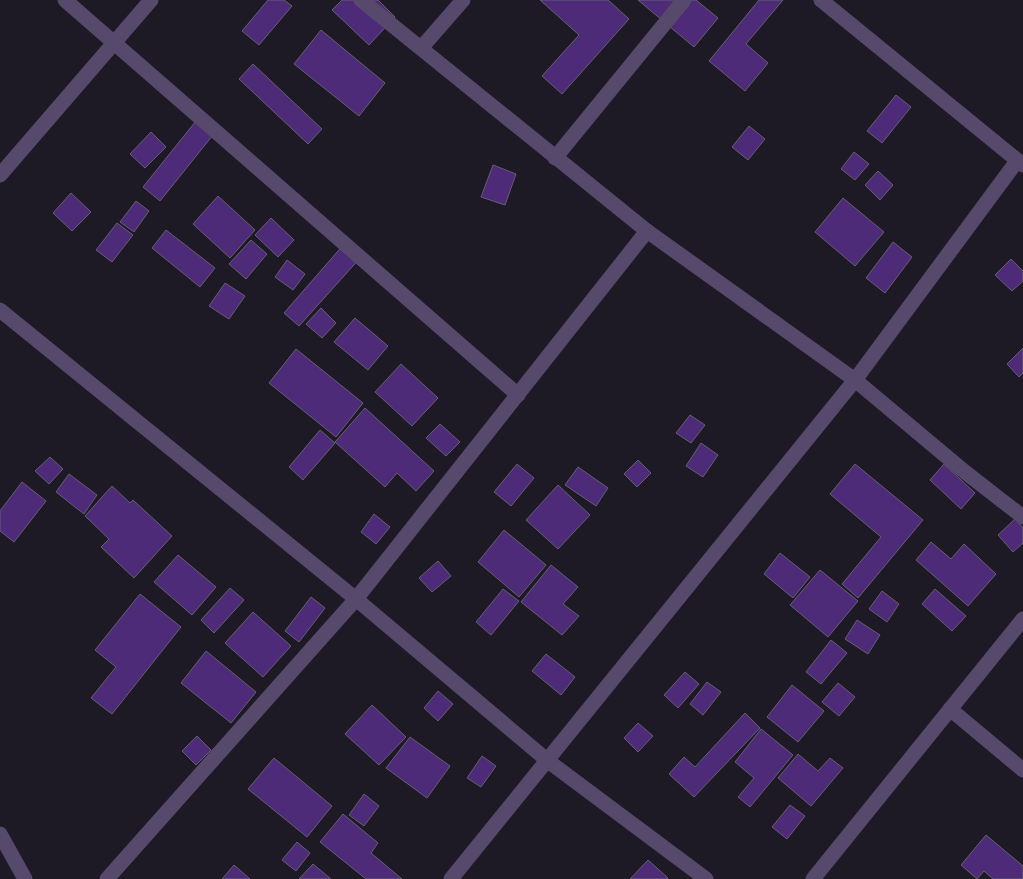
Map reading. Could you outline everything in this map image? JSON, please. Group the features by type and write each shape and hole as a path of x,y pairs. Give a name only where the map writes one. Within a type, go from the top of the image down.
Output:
{"street":[{"path":"65,0 518,395"},
{"path":"0,174 151,0"},
{"path":"361,0 422,47 646,231 855,380 965,472 1023,516"},
{"path":"422,47 463,0"},
{"path":"555,158 684,0"},
{"path":"451,879 855,380 1020,163 821,0"},
{"path":"107,879 356,599 646,231"},
{"path":"0,310 356,599 548,761 706,879"},
{"path":"813,879 1023,619"},
{"path":"950,709 1023,770"},
{"path":"0,834 25,879"}],"building":[{"path":"268,0 284,0 292,6 259,45 242,31"},
{"path":"342,0 378,0 395,17 369,45 332,10"},
{"path":"540,0 608,0 629,19 562,94 542,76 579,35"},
{"path":"638,0 696,0 718,18 694,47"},
{"path":"759,0 783,0 746,44 768,63 745,91 709,61"},
{"path":"321,30 385,83 359,116 294,64"},
{"path":"253,64 322,129 308,144 239,79"},
{"path":"896,95 911,107 882,143 867,131"},
{"path":"200,116 217,130 160,201 143,187"},
{"path":"749,126 765,139 748,160 732,147"},
{"path":"151,132 166,147 145,168 130,154"},
{"path":"854,152 869,164 855,180 841,169"},
{"path":"493,165 516,174 505,205 481,197"},
{"path":"878,171 893,185 880,200 865,185"},
{"path":"71,193 91,212 72,231 53,213"},
{"path":"218,196 255,230 230,258 193,224"},
{"path":"843,198 884,232 855,266 815,232"},
{"path":"136,201 149,211 134,232 120,222"},
{"path":"271,218 294,240 278,257 255,235"},
{"path":"117,223 133,235 112,262 96,250"},
{"path":"166,230 215,268 200,287 152,248"},
{"path":"251,240 267,254 246,279 229,264"},
{"path":"893,242 912,257 885,293 866,278"},
{"path":"345,243 361,257 299,326 284,313"},
{"path":"1011,259 1023,271 1023,281 1012,291 995,275"},
{"path":"287,260 305,274 293,290 275,277"},
{"path":"225,283 245,296 229,319 209,306"},
{"path":"321,308 336,323 322,338 306,324"},
{"path":"355,318 388,346 368,370 334,342"},
{"path":"1023,348 1023,373 1019,377 1007,364"},
{"path":"296,349 363,403 336,437 269,383"},
{"path":"401,364 438,398 412,426 375,392"},
{"path":"365,408 434,471 416,491 397,473 385,487 335,442"},
{"path":"690,415 705,425 691,443 676,433"},
{"path":"440,424 460,442 446,456 426,438"},
{"path":"320,430 335,443 303,480 289,467"},
{"path":"701,443 718,455 703,477 686,466"},
{"path":"50,457 63,469 49,484 35,471"},
{"path":"638,460 651,473 637,487 624,474"},
{"path":"517,464 534,478 511,506 494,492"},
{"path":"855,464 923,520 858,598 842,584 881,537 830,494"},
{"path":"944,464 975,493 961,509 930,480"},
{"path":"578,467 608,488 596,506 565,485"},
{"path":"69,474 97,495 84,514 56,492"},
{"path":"22,482 46,501 14,542 0,531 0,511"},
{"path":"558,485 590,515 558,549 526,520"},
{"path":"112,486 130,503 133,500 172,536 134,578 101,547 109,539 85,516"},
{"path":"374,514 390,527 376,544 361,532"},
{"path":"1015,519 1023,528 1023,543 1013,552 998,535"},
{"path":"504,530 546,565 519,597 478,562"},
{"path":"931,542 951,559 964,544 996,574 968,606 916,560"},
{"path":"780,553 810,577 793,598 764,574"},
{"path":"178,555 216,587 192,615 154,582"},
{"path":"438,561 451,576 432,592 419,578"},
{"path":"551,565 578,587 563,604 579,616 562,635 521,602"},
{"path":"820,570 858,601 828,637 790,605"},
{"path":"230,588 244,600 214,633 201,620"},
{"path":"503,589 519,601 491,635 476,622"},
{"path":"935,589 966,616 952,631 922,604"},
{"path":"882,591 899,604 887,622 869,609"},
{"path":"140,594 181,627 112,714 91,698 116,667 95,650"},
{"path":"311,597 325,608 299,642 285,631"},
{"path":"253,612 291,646 263,677 225,643"},
{"path":"857,620 880,635 868,654 845,639"},
{"path":"831,640 847,653 821,684 806,672"},
{"path":"206,651 256,692 231,723 181,683"},
{"path":"546,654 575,677 561,695 532,671"},
{"path":"685,672 699,684 678,708 664,695"},
{"path":"707,682 721,692 703,715 690,704"},
{"path":"838,683 855,697 839,716 822,702"},
{"path":"792,685 824,711 798,742 767,717"},
{"path":"438,691 453,704 438,721 424,708"},
{"path":"372,705 406,737 379,765 345,734"},
{"path":"745,713 760,728 694,797 669,774 684,757 695,767"},
{"path":"638,723 653,736 638,752 624,738"},
{"path":"761,729 793,755 750,807 738,797 754,778 735,762"},
{"path":"197,736 211,750 196,765 182,751"},
{"path":"410,737 450,766 427,798 386,768"},
{"path":"798,754 818,771 830,758 843,768 811,806 778,778"},
{"path":"482,756 496,766 481,787 467,778"},
{"path":"274,758 332,806 307,837 248,789"},
{"path":"364,794 379,806 364,826 349,815"},
{"path":"790,805 805,816 787,839 772,827"},
{"path":"343,814 378,843 371,853 402,879 366,879 320,842"},
{"path":"986,835 1023,866 1023,879 993,879 984,871 977,879 961,865"},
{"path":"297,842 310,853 296,871 282,860"},
{"path":"648,860 668,878 630,879"},
{"path":"313,864 331,879 299,879"},
{"path":"234,865 250,879 222,879"}]}
